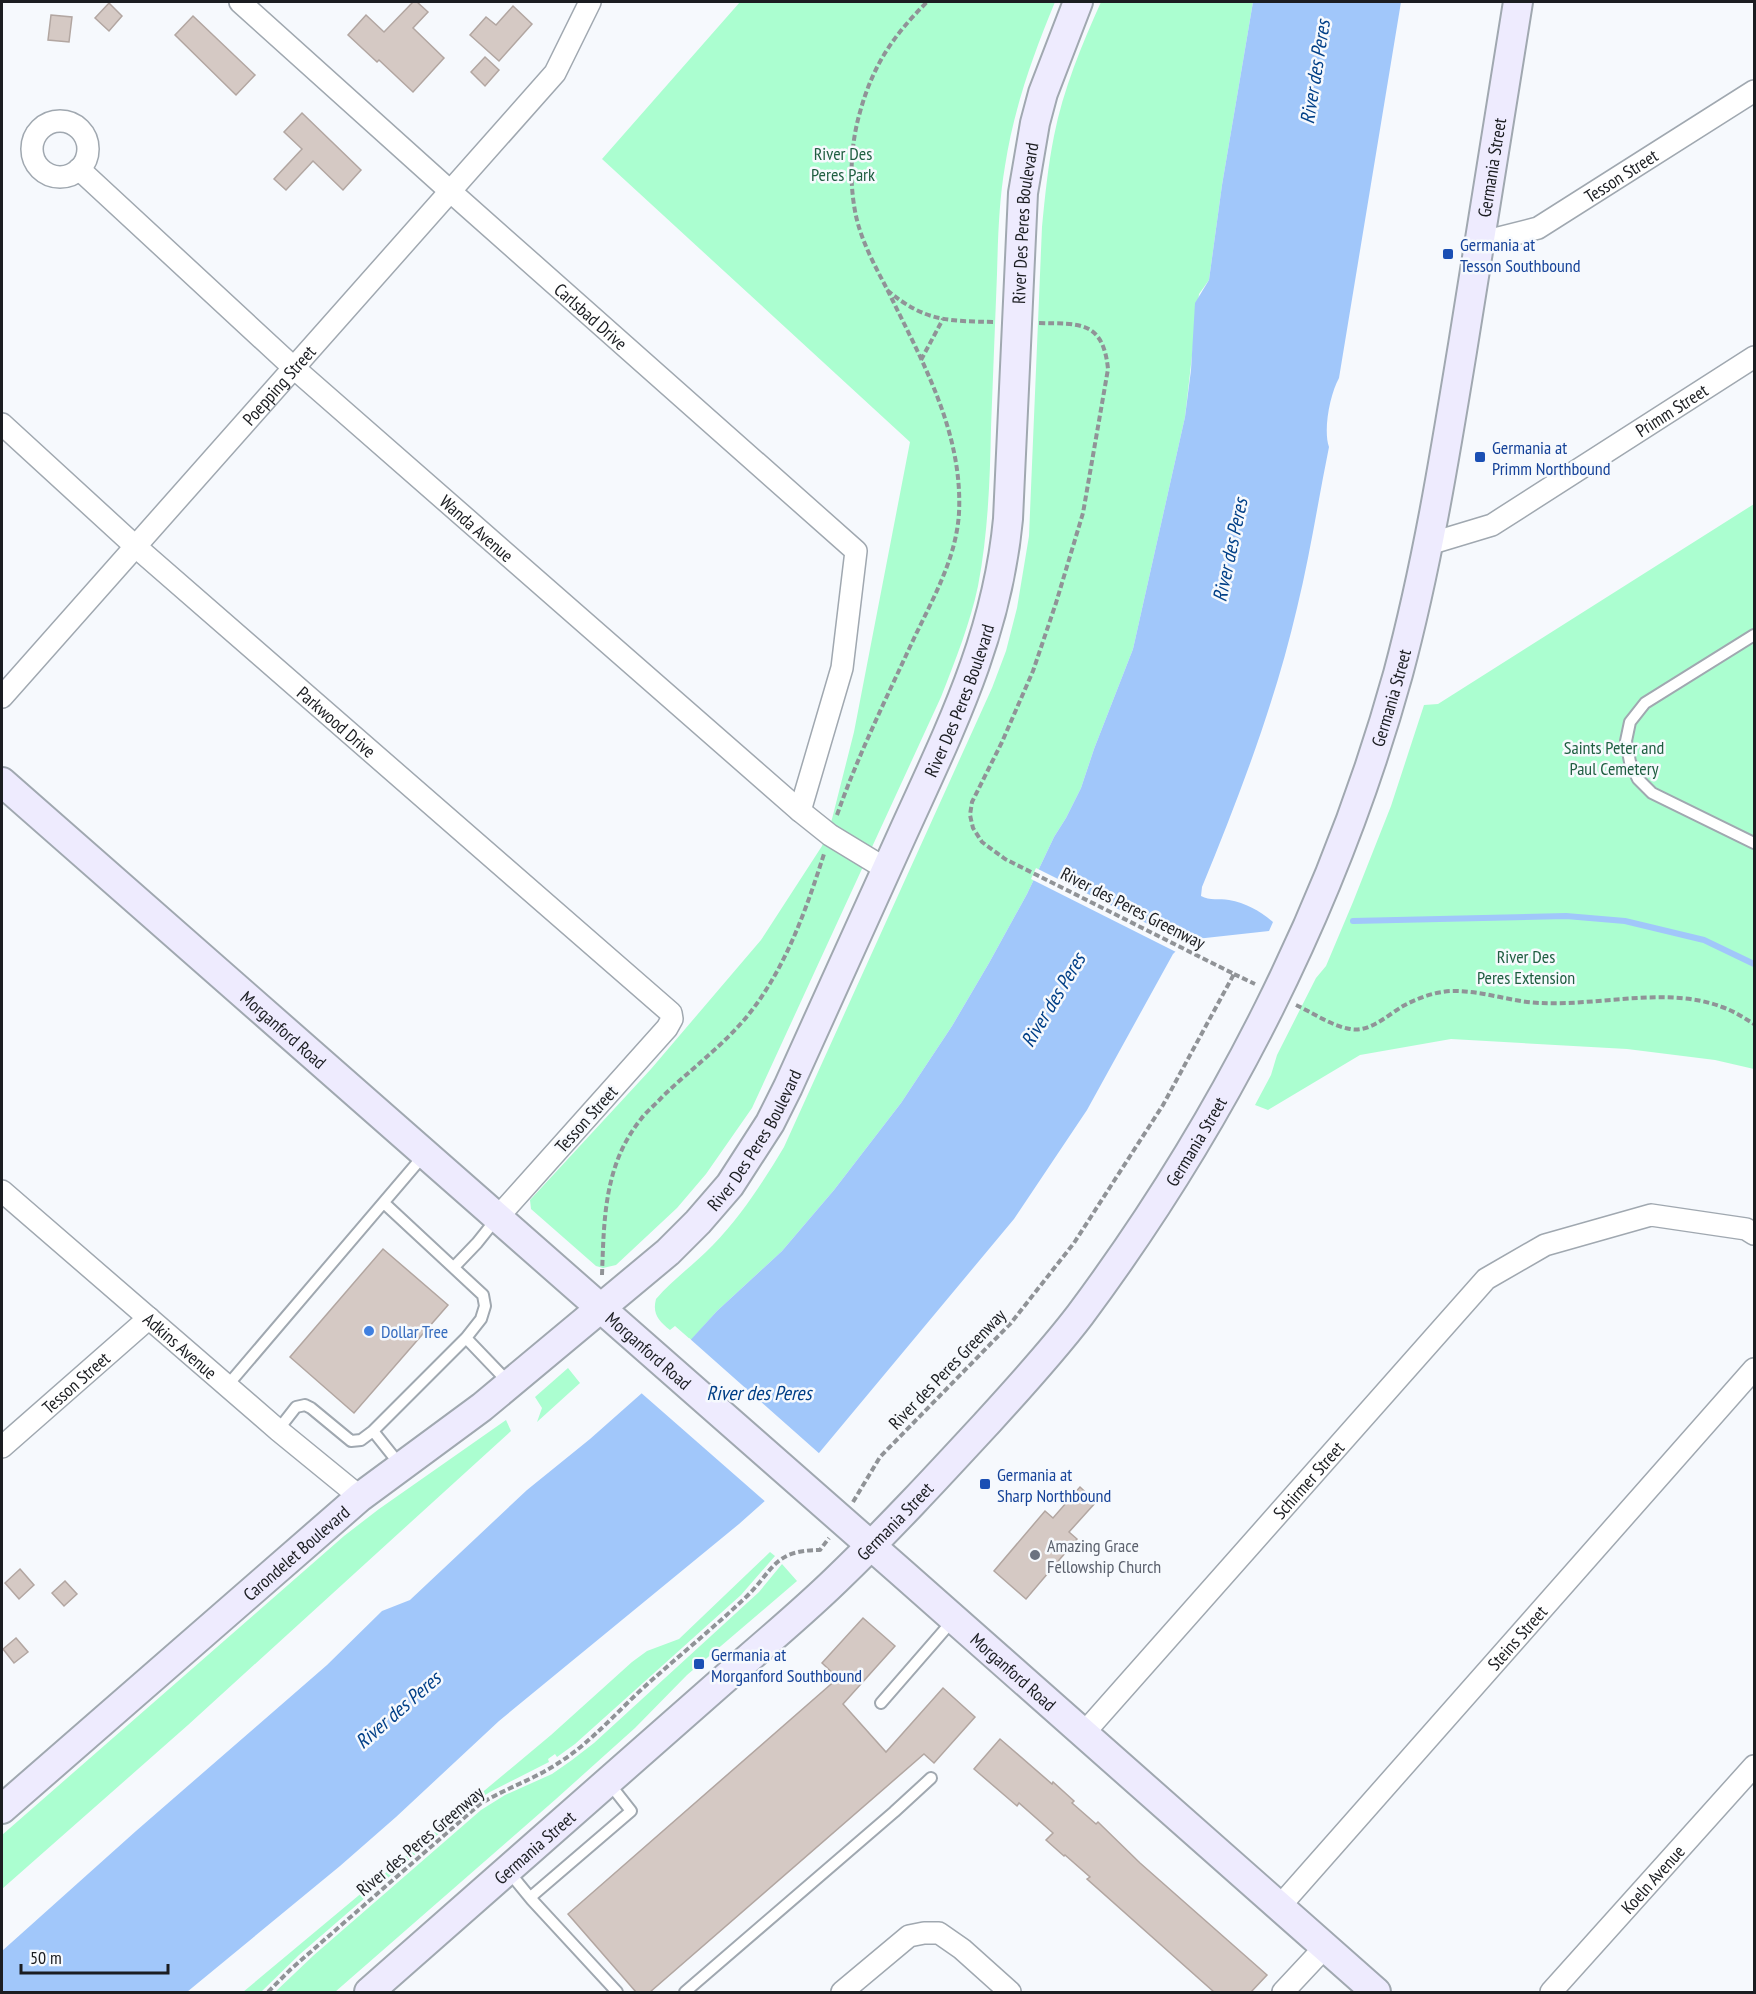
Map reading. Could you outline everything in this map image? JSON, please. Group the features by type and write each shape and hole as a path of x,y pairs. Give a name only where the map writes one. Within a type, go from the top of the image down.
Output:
{"main road":[{"name":"River Des Peres Boulevard","path":"601,1309 668,1252 698,1222 729,1185 760,1141 788,1087 965,693 981,651 998,591 1005,555 1025,182 1035,123 1043,93 1078,2"},
{"name":"Germania Street","path":"369,1992 609,1783 834,1582 871,1545 998,1410 1078,1317 1142,1226 1224,1093 1280,986 1316,907 1347,830 1397,678 1429,544 1518,2"},
{"name":"Morganford Road","path":"2,782 1376,1992"},
{"name":"Carondelet Boulevard","path":"2,1809 360,1497 450,1432 601,1309"}],"street":[{"name":"Carlsbad Drive","path":"240,2 856,551 842,668 800,811"},
{"name":"Poepping Street","path":"2,697 555,73 590,2"},
{"name":"Tesson Street","path":"1479,243 1538,228 1755,91"},
{"name":"Wanda Avenue","path":"79,169 294,368 800,811 830,835 886,869"},
{"name":"Primm Street","path":"1429,544 1492,525 1755,357"},
{"name":"Parkwood Drive","path":"2,424 135,546 668,1009 672,1019"},
{"name":"Tesson Street","path":"497,1218 667,1028 672,1019"},
{"name":"Adkins Avenue","path":"2,1191 278,1430 360,1497"},
{"name":"Schirmer Street","path":"1084,1733 1486,1279 1545,1245 1651,1215 1746,1228 1755,1234"},
{"name":"Tesson Street","path":"2,1447 149,1318"},
{"name":"Steins Street","path":"1280,1906 1755,1369"},
{"name":"Koeln Avenue","path":"1551,1992 1755,1766"},
{"path":"842,1992 909,1936 939,1933 962,1949 1010,1992"},
{"path":"1283,1992 1324,1947"}],"lane":[{"path":"1755,635 1645,703 1630,722 1626,741 1630,762 1638,779 1652,793 1755,843"},
{"path":"227,1386 425,1154"},
{"path":"278,1430 296,1407 305,1405 351,1441 361,1440 373,1431 466,1338 481,1318 485,1306 483,1295 384,1203"},
{"path":"454,1267 497,1218"},
{"path":"466,1338 510,1384"},
{"path":"373,1431 402,1466"},
{"path":"881,1703 955,1619"},
{"path":"685,1992 894,1812 930,1778"},
{"path":"532,1900 533,1895 631,1811 609,1783"},
{"path":"508,1871 617,1992"}],"path":[{"path":"837,818 863,749 950,559 959,514 957,466 949,427 934,386 868,250 855,212 851,171 855,129 876,66 904,25 927,2"},
{"path":"887,290 905,305 927,316 993,322"},
{"path":"921,360 943,319"},
{"name":"River des Peres Greenway","path":"860,1492 880,1457 1011,1323 1074,1243 1163,1105 1234,974 1005,859 982,842 972,828 970,815 972,802 1002,742 1033,671 1083,513 1108,369 1107,354 1100,340 1090,328 1078,324 1039,323"},
{"path":"601,1309 605,1209 621,1150 641,1118 711,1053 741,1022 766,989 790,949 825,850"},
{"path":"1234,974 1253,983"},
{"path":"1302,1007 1339,1026 1356,1030 1372,1025 1419,998 1450,991 1560,1004 1661,998 1694,1001 1722,1007 1755,1024"},
{"name":"River des Peres Greenway","path":"268,1992 291,1969 480,1804 544,1772 581,1746 745,1598 778,1561 793,1553 820,1550"}],"green space":[{"name":"River Des Peres Park","path":"740,2 1055,2 1019,103 1003,179 998,233 986,527 978,586 962,642 941,697 752,1108 706,1174 677,1208 616,1265 603,1268 596,1266 531,1209 530,1200 651,1069 761,940 822,846 832,819 854,732 910,442 602,159"},
{"path":"1101,2 1253,2 1222,185 1209,280 1199,294 1185,417 1133,649 1081,788 1054,837 1027,894 952,1026 901,1103 834,1190 782,1251 717,1311 691,1340 675,1326 670,1330 660,1320 655,1309 656,1299 724,1234 743,1210 784,1147 992,688 1006,651 1017,608 1029,536 1042,227 1048,170 1058,119 1068,84"},
{"path":"1754,504 1754,1069 1715,1060 1627,1049 1451,1039 1360,1055 1268,1110 1255,1105 1271,1075 1277,1055 1316,978 1326,966 1391,806 1424,705 1438,704"},
{"path":"568,1368 580,1383 537,1422 542,1408 535,1397"},
{"path":"506,1420 511,1431 188,1725 2,1889 2,1835 344,1536"},
{"path":"770,1552 775,1556 741,1595 575,1744 557,1757 555,1754 548,1759 549,1762 479,1799 299,1955 261,1992 243,1992 551,1735 632,1662 647,1651 679,1639"},
{"path":"782,1564 797,1581 687,1675 635,1728 335,1992 275,1992 314,1955 481,1810 505,1795 552,1774 594,1743 759,1592"}],"water":[{"name":"River des Peres","path":"1253,2 1401,2 1339,378 1328,412 1329,447 1302,588 1267,714 1243,784 1202,887 1201,896 1204,898 1235,901 1263,914 1273,922 1269,931 1187,940 1173,954 1087,1110 1014,1219 819,1453 739,1524 499,1721 340,1866 187,1992 2,1992 2,1951 327,1665 382,1611 410,1600 527,1490 642,1393 717,1311 782,1251 834,1190 901,1103 952,1026 1027,894 1054,837 1081,788 1133,649 1185,417 1191,370 1195,303 1209,280 1222,185"}],"pier":[{"path":"1036,868 1188,944 1178,953 1031,879"},
{"path":"689,1338 821,1455 767,1503 639,1391"}],"building":[{"path":"413,2 417,2 428,12 413,28 444,58 413,92 348,35 366,15 384,32"},
{"path":"109,3 122,16 109,31 95,18"},
{"path":"513,6 532,24 499,61 470,35 486,17 496,25"},
{"path":"51,15 72,17 69,42 48,40"},
{"path":"193,16 255,75 236,95 175,35"},
{"path":"485,57 499,70 485,86 471,72"},
{"path":"302,113 361,170 343,190 313,161 286,190 274,179 302,149 284,132"},
{"name":"Dollar Tree","path":"383,1249 448,1305 354,1413 290,1357"},
{"name":"Amazing Grace Fellowship Church","path":"1080,1487 1096,1502 1069,1532 1077,1539 1026,1599 994,1571 1045,1511 1053,1518"},
{"path":"20,1569 34,1585 19,1599 5,1583"},
{"path":"65,1581 77,1594 64,1606 52,1593"},
{"path":"863,1618 895,1646 843,1704 886,1752 943,1688 975,1717 934,1763 924,1754 650,1992 636,1992 568,1914 838,1678 822,1663"},
{"path":"16,1638 28,1652 14,1663 3,1649"},
{"path":"1000,1739 1052,1784 1053,1782 1074,1801 1072,1803 1096,1824 1098,1822 1140,1863 1267,1975 1251,1992 1214,1992 1087,1879 1090,1877 1046,1840 1053,1833 1019,1803 1017,1806 974,1769"}],"waterway":[{"path":"1353,921 1566,916 1625,921 1704,940 1754,964"}],"place":[{"name":"Germania at Tesson Southbound","path":"1448,254"},
{"name":"Germania at Primm Northbound","path":"1480,457"},
{"name":"Dollar Tree","path":"369,1331"},
{"name":"Germania at Sharp Northbound","path":"985,1484"},
{"name":"Amazing Grace Fellowship Church","path":"1035,1555"},
{"name":"Germania at Morganford Southbound","path":"699,1664"}],"park label":[{"name":"Saints Peter and Paul Cemetery","path":"1614,757"},
{"name":"River Des Peres Extension","path":"1526,966"}]}
